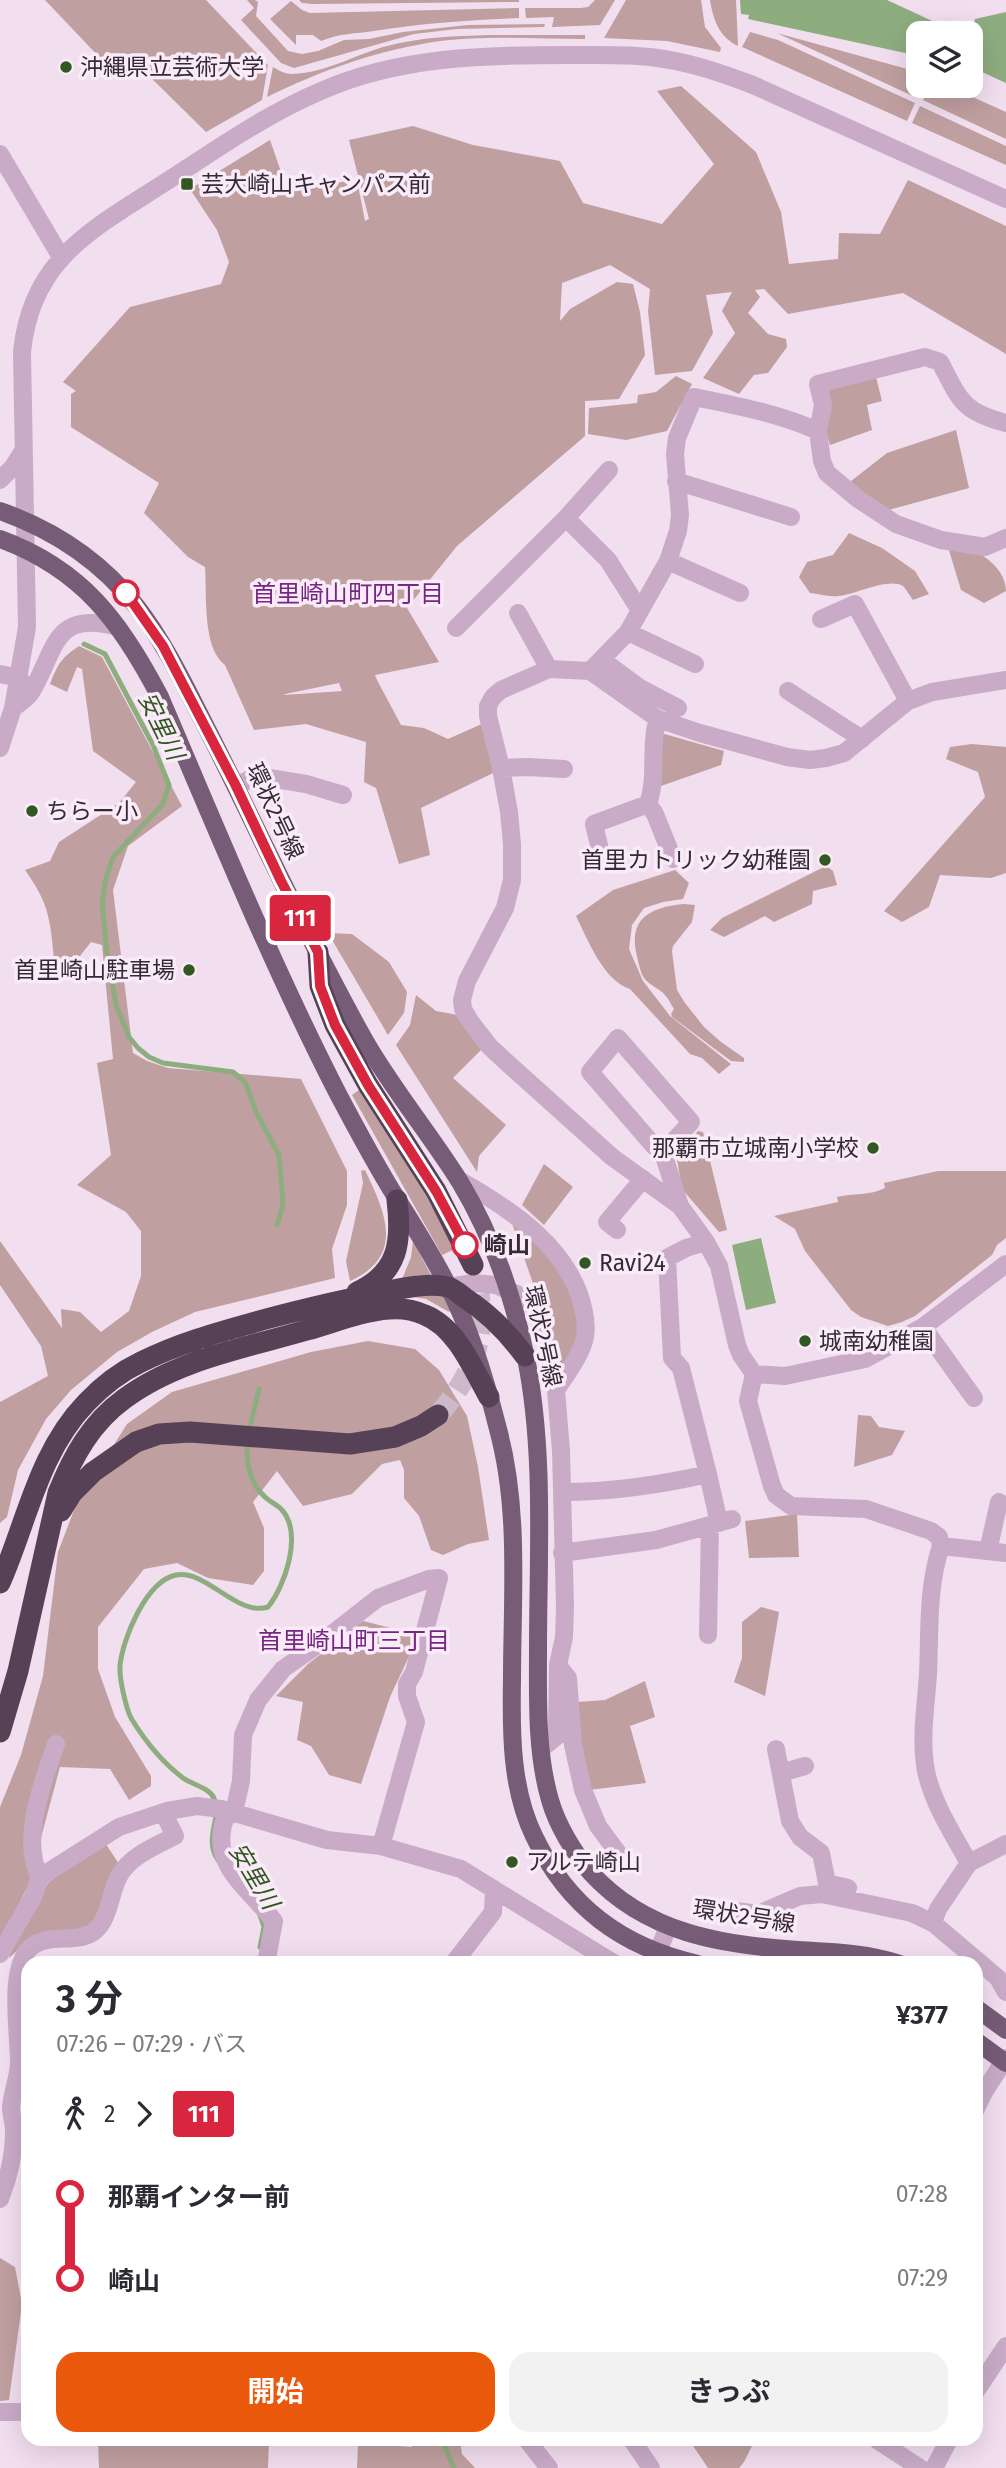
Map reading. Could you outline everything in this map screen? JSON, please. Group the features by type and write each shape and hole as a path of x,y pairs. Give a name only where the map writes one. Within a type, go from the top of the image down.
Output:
{"highway":[{"path":"318,952 320,986 335,1025 368,1085 436,1191 473,1265"},
{"path":"339,1300 378,1279 395,1256 400,1231 397,1200"},
{"path":"0,1583 12,1556 34,1488 51,1452 71,1422 102,1387 138,1363 196,1339 339,1300 422,1286 449,1287 496,1321 525,1356"},
{"path":"0,1732 18,1671 58,1493 67,1470 90,1432 124,1398 165,1374 197,1362 363,1314 402,1309 426,1315 447,1330 457,1341 489,1397"},
{"path":"43,1556 68,1500 93,1472 136,1442 159,1434 190,1432 340,1445 377,1441 404,1434 438,1415"}],"main road":[{"name":"環状2号線","path":"0,511 26,520 82,552 114,580 136,605 163,646 365,1042 459,1180 488,1235 509,1289 534,1408 539,1519 538,1677 541,1749 550,1803 560,1825 587,1869 619,1900 668,1927 724,1942 864,1956"},
{"path":"0,539 26,549 82,586 118,628 143,665 160,697 291,1000 358,1132 449,1287 489,1397 504,1453 510,1499 513,1739 523,1808 544,1855 572,1895 618,1934 652,1956"},
{"path":"983,2013 1006,2031"},
{"path":"983,2046 1005,2060"}],"street":[{"path":"0,748 20,678 27,627 23,451 24,332 36,294 61,257 90,230 288,106 357,77 419,62 486,56 649,57 716,71 765,90 1006,199"},
{"path":"0,154 61,257"},
{"path":"1006,423 982,417 967,408 940,362 932,358 818,384 823,405 818,431 820,450 827,473 848,492 896,524 942,540 985,547 1006,538"},
{"path":"596,665 628,632 639,608 668,561 679,523 675,454 677,438 694,397 790,418 818,431"},
{"path":"0,480 13,467 23,451"},
{"path":"456,628 610,470"},
{"path":"676,481 791,517"},
{"path":"566,518 608,560 639,608"},
{"path":"668,561 740,593"},
{"path":"821,619 855,604 908,701"},
{"path":"518,613 549,669"},
{"path":"13,708 29,696 46,659 69,628 83,622 118,628"},
{"path":"628,632 695,664"},
{"path":"596,665 658,719 800,760 826,758 844,753 908,701 932,692 1006,680"},
{"path":"678,708 596,665 549,669 501,690 493,697 488,706 488,716 501,768 512,844 510,894 467,981 462,1000 463,1009 470,1021 498,1055 612,1157 680,1206"},
{"path":"0,674 20,678"},
{"path":"788,691 862,739"},
{"path":"658,719 654,730 655,770 648,804 655,814 673,859"},
{"path":"501,768 564,769"},
{"path":"236,786 257,776 306,784 343,794"},
{"path":"602,858 594,824 648,804"},
{"path":"606,1022 691,1122 663,1153"},
{"path":"618,1038 590,1072 663,1153 680,1206 706,1242 719,1266 741,1355 754,1374 748,1401 772,1486 783,1501 791,1506 866,1509 931,1531 939,1537 941,1546 934,1566 929,1607 924,1752 931,1789 969,1863"},
{"path":"459,1180 498,1202 558,1254 575,1282 586,1324 584,1343 556,1390"},
{"path":"617,1230 607,1222 643,1180"},
{"path":"706,1242 667,1258 672,1359 681,1368 720,1522 708,1635"},
{"path":"754,1374 785,1376 865,1359 922,1327 1006,1264"},
{"path":"449,1287 486,1283 528,1298 537,1313 548,1348 556,1390 562,1492 564,1637 558,1665 556,1736 541,1749"},
{"path":"922,1327 974,1398"},
{"path":"562,1492 665,1483 708,1474"},
{"path":"941,1546 997,1552 999,1502"},
{"path":"562,1553 656,1540 720,1522"},
{"path":"267,1956 274,1920 226,1863 221,1851 220,1828 223,1810 242,1781 243,1735 258,1700 283,1669 323,1642 378,1598 429,1579 439,1578 414,1672 407,1684 407,1696 416,1722 381,1846"},
{"path":"558,1665 568,1678 573,1745 583,1790 598,1826 621,1857"},
{"path":"40,1877 35,1867 33,1840 37,1797 56,1744"},
{"path":"776,1749 790,1821 800,1837 821,1853 827,1883 848,1888 854,1901"},
{"path":"781,1773 805,1766"},
{"path":"0,1954 33,1897 40,1877 119,1828 167,1811 197,1806 223,1810 327,1840 381,1846 461,1869 602,1956"},
{"path":"24,1956 39,1941 82,1937 97,1928 104,1918 118,1879 128,1864 175,1836 167,1820 167,1811"},
{"path":"933,1923 938,1909 969,1863 1006,1844"},
{"path":"459,1956 493,1912 494,1889"},
{"path":"736,1911 758,1914 810,1894 822,1894 912,1913 933,1923 972,1956"},
{"path":"656,1956 668,1927"},
{"path":"0,2199 10,2175 15,2129 11,2108 19,2066 16,1985 21,1960"},
{"path":"983,1965 998,1978 1006,1992"},
{"path":"983,2094 1005,2060"},
{"path":"983,2380 1006,2346"},
{"path":"0,2412 21,2412"},
{"path":"532,2446 549,2468"},
{"path":"636,2446 652,2468"},
{"path":"886,2446 920,2468"},
{"path":"934,2468 946,2446"}],"shaded area":[{"path":"45,0 206,0 268,65 262,100 206,132 138,65 102,60"},
{"path":"247,0 258,2 256,16 288,51 302,54 318,51 344,40 369,39 403,32 468,25 545,24 544,27 457,29 414,34 294,68 281,63 241,20 254,8"},
{"path":"299,0 519,0 519,2 312,4"},
{"path":"595,0 615,0 600,25 552,27 554,17 526,18 525,8 581,8 588,7"},
{"path":"626,0 701,0 705,27 721,48 720,52 667,41 604,38"},
{"path":"710,0 736,0 738,46 726,38 718,27"},
{"path":"740,0 887,0 932,21 906,21 906,53 748,19 749,15 741,14"},
{"path":"291,1 310,13 519,8 519,18 410,26 341,35 321,41 313,35 296,35 296,45 270,19"},
{"path":"1006,12 1006,83 983,72 983,21 975,19"},
{"path":"750,32 778,40 915,103 907,121 742,47"},
{"path":"777,33 906,69 906,93"},
{"path":"490,35 585,35 585,39 476,38 417,45 351,62 267,97 273,67 287,73 305,73 400,43"},
{"path":"681,86 756,152 781,212 789,264 838,259 839,233 880,234 908,180 1006,226 1006,354 903,293 788,314 764,289 755,290 760,297 748,313 768,334 786,339 787,347 768,373 754,375 739,394 703,378 735,333 722,311 732,292 706,295 713,333 692,371 655,375 648,311 650,289 610,265 562,283 560,321 570,309 617,282 633,284 640,312 645,355 619,399 585,401 585,436 457,546 407,608 439,662 375,675 377,680 401,725 424,728 448,739 484,723 493,773 421,808 430,855 399,864 376,788 364,782 366,742 306,724 254,730 225,665 212,646 207,620 205,567 188,557 144,513 159,483 71,427 71,394 76,391 63,382 130,307 221,284 229,262 217,230 190,189 270,140 287,189 357,180 365,221 369,219 349,140 413,126 473,145 560,161 583,203 662,224 714,164 657,91","holes":["339,683 342,691 284,695"]},
{"path":"975,98 1006,112 1006,139 923,100"},
{"path":"920,106 1006,146 1006,165 912,123"},
{"path":"676,376 692,384 667,431 626,440 588,434 589,408 637,403 638,395 656,392"},
{"path":"876,377 882,401 867,405 872,430 830,445 825,427 829,386"},
{"path":"956,430 969,488 885,511 846,485 887,453"},
{"path":"849,533 882,548 915,571 929,594 913,600 903,586 897,584 880,585 838,596 810,593 799,577 807,562 833,555"},
{"path":"948,547 982,555 997,568 1006,591 984,603 961,590"},
{"path":"79,646 102,657 182,806 128,846 113,890 133,1053 168,1068 301,1079 347,1171 347,1205 332,1249 335,1278 195,1312 117,1352 71,1390 46,1419 18,1470 7,1517 0,1523 0,1402 48,1376 41,1346 0,1285 0,1241 62,1328 61,1309 80,1312 101,1332 129,1311 141,1276 141,1231 126,1212 77,1185 111,1155 97,1063 113,1059 102,945 91,942 80,956 54,959 44,902 25,870 50,861 59,842 119,803 136,782 93,751 82,669 77,667 67,692 50,684 61,662"},
{"path":"661,733 724,751 721,765 661,786"},
{"path":"972,744 1006,747 1006,873 991,878 940,875 929,907 902,922 884,911 985,797 978,772 946,759 950,747"},
{"path":"826,866 833,871 837,885 813,891 812,904 774,922 765,916 724,937 710,930 722,918"},
{"path":"675,870 689,883 683,899 644,908 632,925 629,949 643,981 670,1016 731,1064 719,1074 702,1058 690,1054 630,989 612,977 597,958 576,916 613,890"},
{"path":"684,904 695,905 692,922 673,946 677,990 704,1027 744,1058 744,1062 731,1061 672,1017 674,1009 668,998 641,973 635,940 640,922 654,911"},
{"path":"328,933 352,934 389,962 407,992 404,1013 388,1035"},
{"path":"416,995 436,1011 458,1015 482,1049 453,1078 506,1125 479,1156 477,1172 396,1045 410,1025"},
{"path":"363,1087 415,1169 457,1248 442,1255 352,1095"},
{"path":"698,1131 703,1132 727,1230 719,1232 682,1189 677,1159"},
{"path":"544,1164 573,1187 544,1225 522,1205"},
{"path":"365,1170 384,1217 385,1246 379,1259 368,1271 350,1281 346,1261 363,1183 361,1171"},
{"path":"938,1171 1006,1171 1006,1238 997,1245 992,1255 915,1316 888,1326 861,1317 851,1310 805,1251 795,1229 774,1216 838,1202 837,1197 873,1192 885,1188 884,1183"},
{"path":"512,1223 543,1250 561,1273 584,1324 563,1370"},
{"path":"761,1238 776,1303 746,1310 732,1245"},
{"path":"413,1241 431,1275 418,1275 401,1282 411,1257"},
{"path":"442,1293 451,1309 449,1312 426,1299 400,1295"},
{"path":"368,1341 415,1349 439,1370 467,1416 489,1540 468,1544 443,1555 431,1550 419,1516 404,1498 404,1470 400,1460 382,1464 352,1494 303,1506 277,1471 253,1502 264,1528 264,1571 253,1585 208,1578 177,1563 144,1569 98,1627 98,1669 115,1717 151,1776 151,1786 129,1800 110,1769 60,1767 28,1886 0,1941 0,1807 21,1755 43,1676 58,1552 76,1505 127,1424 172,1392 311,1352"},
{"path":"858,1415 871,1416 879,1427 905,1431 892,1455 854,1467"},
{"path":"797,1514 799,1557 749,1558 745,1521"},
{"path":"761,1607 779,1612 765,1696 734,1682 742,1658 742,1622"},
{"path":"363,1621 419,1635 390,1697 361,1784 329,1775 311,1746 297,1740 303,1702 276,1696 308,1664"},
{"path":"645,1681 655,1717 630,1726 646,1783 589,1790 580,1761 577,1702 605,1700"},
{"path":"104,1841 119,1864 92,1929 19,1949 9,1958 13,1941 48,1883"},
{"path":"0,2258 15,2267 21,2311 9,2400 0,2401"},
{"path":"98,2446 269,2446 268,2468 99,2468"},
{"path":"358,2446 461,2446 462,2454 475,2468 357,2468"},
{"path":"693,2446 752,2446 739,2468 708,2468"}],"waterway":[{"name":"安里川","path":"84,644 105,654 153,745 169,785 163,804 113,857 106,878 102,902 116,1005 129,1037 149,1057 163,1063 233,1072 245,1082 256,1112 279,1155 283,1204 277,1225"},
{"name":"安里川","path":"249,1432 259,1389"},
{"name":"安里川","path":"218,1860 212,1844 216,1812 214,1798 208,1791 175,1772 142,1735 127,1707 120,1666 125,1642 138,1613 155,1588 176,1575 199,1579 233,1600 256,1608 268,1607 274,1598 289,1560 291,1532 282,1510 260,1492 252,1479 247,1457 248,1442"},
{"name":"安里川","path":"260,1915 264,1927 260,1947"},
{"name":"安里川","path":"445,2446 454,2468"}],"tunnel":[{"path":"438,1415 459,1388 473,1359 480,1328 479,1294"}],"bus line":[{"name":"111","path":"126,593 163,646 318,952 320,986 335,1025 368,1085 436,1191 465,1245"}],"place":[{"name":"沖縄県立芸術大学","path":"66,67"},
{"name":"芸大崎山キャンパス前","path":"187,184"},
{"name":"ちらー小","path":"32,811"},
{"name":"首里カトリック幼稚園","path":"825,860"},
{"name":"首里崎山駐車場","path":"189,970"},
{"name":"那覇市立城南小学校","path":"873,1148"},
{"name":"崎山","path":"465,1245"},
{"name":"Ravi24","path":"585,1263"},
{"name":"城南幼稚園","path":"805,1341"},
{"name":"アルテ崎山","path":"512,1862"}],"district":[{"name":"首里崎山町四丁目","path":"348,594"},
{"name":"首里崎山町三丁目","path":"354,1641"}]}
